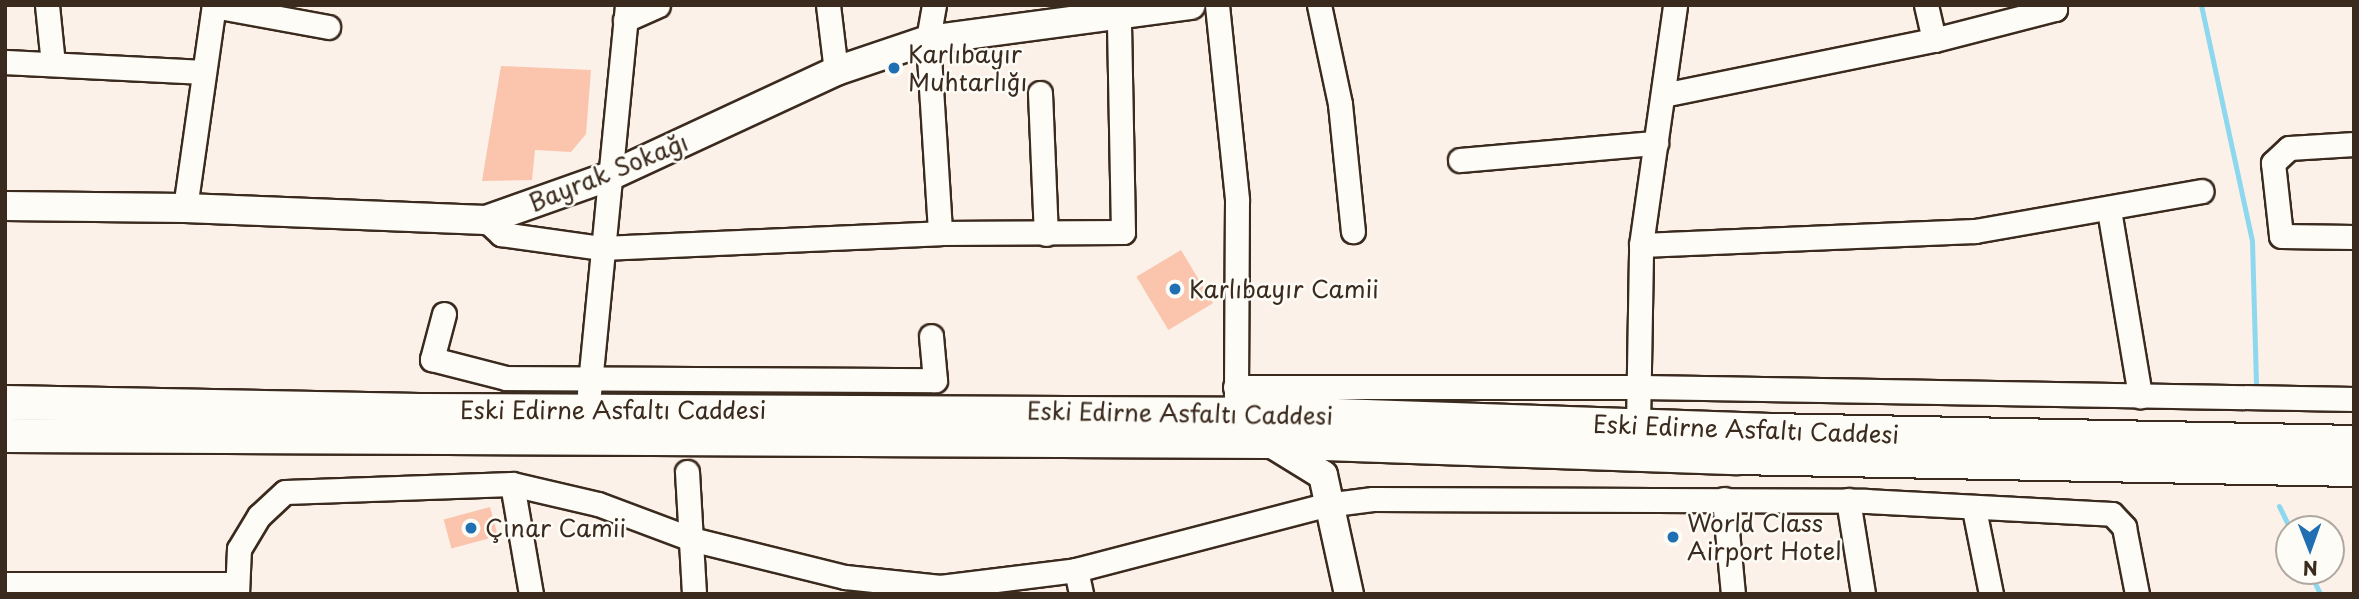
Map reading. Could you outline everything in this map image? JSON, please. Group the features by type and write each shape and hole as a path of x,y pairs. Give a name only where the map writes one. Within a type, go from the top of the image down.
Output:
{"highway":[{"path":"5,379 155,390 246,405"},
{"name":"Eski Edirne Asfaltı Caddesi","path":"5,402 587,411 1236,400 1637,425 2354,442"},
{"name":"Eski Edirne Asfaltı Caddesi","path":"5,435 1268,441 2005,464 2354,469"},
{"path":"5,453 109,454 199,438"}],"main road":[{"name":"Bayrak Sokağı","path":"5,206 185,208 486,220 610,176 836,71 928,40 1191,5"},
{"path":"1268,441 1323,475"},
{"path":"1323,475 1367,444"},
{"path":"1323,475 1326,505 1349,594"}],"street":[{"path":"47,5 53,64"},
{"path":"185,208 214,5 328,27"},
{"path":"587,411 626,13 659,5"},
{"path":"828,5 836,71"},
{"path":"934,5 928,40 940,233"},
{"path":"1217,5 1237,200 1236,400"},
{"path":"1319,5 1340,104 1353,231"},
{"path":"1637,425 1640,387 1641,245 1675,5"},
{"path":"1926,5 1934,40"},
{"path":"1663,95 1934,40 2055,9 2054,5"},
{"path":"486,220 501,234 602,248 940,233 1123,232 1119,14"},
{"path":"5,62 204,72"},
{"path":"1040,93 1046,234"},
{"path":"1460,160 1656,143"},
{"path":"2354,144 2289,148 2273,163 2281,236 2354,237"},
{"path":"1641,245 1975,231 2109,210 2200,191"},
{"path":"2109,210 2140,396"},
{"name":"Eski Edirne Asfaltı Caddesi","path":"444,314 432,359 506,378 935,380 932,336"},
{"name":"Eski Edirne Asfaltı Caddesi","path":"1236,400 1640,387 2354,399"},
{"path":"687,472 694,594"},
{"path":"512,484 531,594"},
{"path":"5,583 93,589 237,589 239,549 259,516 285,492 512,484 598,503 691,539 845,577 940,587 1076,570 1326,505 1409,498 1848,500 1974,509 2112,514 2124,527 2137,594"},
{"path":"1724,499 1726,593"},
{"path":"1848,500 1863,594"},
{"path":"1974,509 1992,594"},
{"path":"1076,570 1081,594"}],"building":[{"path":"501,66 591,70 586,134 571,152 535,150 532,180 482,181"},
{"name":"Karlıbayır Camii","path":"1181,250 1213,303 1168,330 1136,277"},
{"name":"Çınar Camii","path":"490,507 498,536 451,548 444,519"}],"waterway":[{"path":"2201,5 2252,241 2256,388"},
{"path":"2279,506 2283,515"},
{"path":"2316,585 2320,594"}],"place":[{"name":"Karlıbayır Muhtarlığı","path":"894,68"},
{"name":"Karlıbayır Camii","path":"1175,289"},
{"name":"Çınar Camii","path":"471,528"},
{"name":"World Class Airport Hotel","path":"1673,537"}]}
